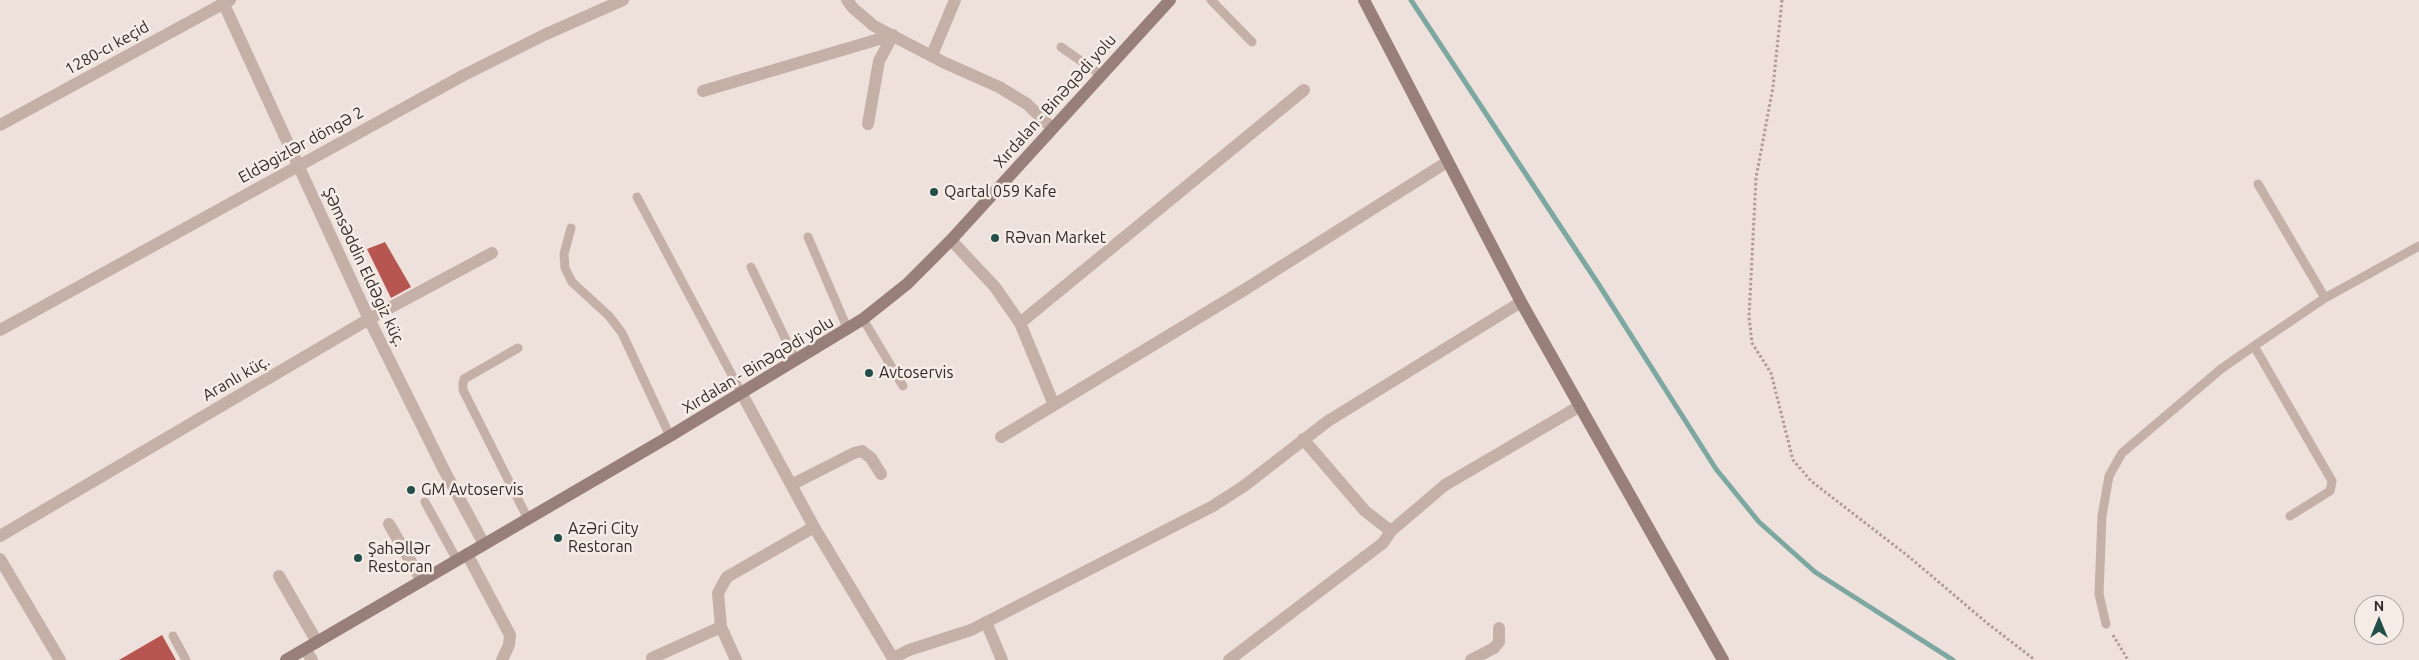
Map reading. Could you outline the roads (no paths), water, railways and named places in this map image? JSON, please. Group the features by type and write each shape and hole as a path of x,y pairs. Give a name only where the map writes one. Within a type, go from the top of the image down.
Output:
{"main road":[{"name":"Xırdalan - Binəqədi yolu","path":"286,660 308,654 317,642 742,394 863,319 907,284 951,240 1170,0"},
{"path":"1364,0 1521,302 1723,660"}],"street":[{"name":"Eldəgizlər döngə 2","path":"0,330 464,75 544,35 623,0"},
{"path":"847,0 853,8 874,26 999,87 1027,104 1052,128"},
{"path":"932,55 955,0"},
{"name":"Şəmsəddin Eldəgiz küç.","path":"225,1 369,319 444,470 484,544"},
{"name":"1280-cı keçid","path":"0,125 225,1"},
{"path":"703,91 893,36"},
{"path":"868,124 879,61 893,36"},
{"path":"1020,323 1304,90"},
{"path":"1000,437 1244,290 1447,162"},
{"path":"951,240 995,287 1020,323 1054,405"},
{"name":"Aranlı küç.","path":"0,536 369,319 492,253"},
{"path":"742,394 814,527 893,659 909,650 957,636 1213,506 1244,486 1328,421 1521,302"},
{"path":"1229,660 1376,548 1391,531 1445,485 1580,406"},
{"path":"1303,439 1364,510 1391,531"},
{"path":"792,485 854,453 862,452 871,458 881,474"},
{"path":"389,524 422,581"},
{"path":"736,660 721,628 718,593 726,577 814,527"},
{"path":"462,557 510,635 509,645 502,660"},
{"path":"0,560 60,660"},
{"path":"279,576 317,642"},
{"path":"986,622 1002,660"},
{"path":"652,658 721,628"},
{"path":"1471,660 1494,648 1499,642 1499,628"}],"lane":[{"path":"1211,0 1252,42"},
{"path":"1061,47 1101,75"},
{"path":"2258,184 2325,298"},
{"path":"636,197 742,394"},
{"path":"571,228 564,254 565,268 572,282 609,316 622,333 670,436"},
{"path":"808,238 848,330"},
{"path":"2106,624 2099,594 2102,516 2109,476 2122,453 2221,369 2254,346 2325,298 2419,246"},
{"path":"751,267 796,362"},
{"path":"863,319 903,386"},
{"path":"2254,346 2332,481 2330,491 2290,516"},
{"path":"518,348 464,379 462,384 463,390 528,519"},
{"path":"425,502 462,557"},
{"path":"173,636 186,660"}],"waterway":[{"path":"1411,0 1599,285 1716,469 1759,522 1815,572 1953,660"}],"place":[{"name":"Qartal 059 Kafe","path":"934,192"},
{"name":"Rəvan Market","path":"995,238"},
{"name":"Avtoservis","path":"869,373"},
{"name":"GM Avtoservis","path":"411,490"},
{"name":"Azəri City Restoran","path":"558,538"},
{"name":"Şahəllər Restoran","path":"358,558"}]}
